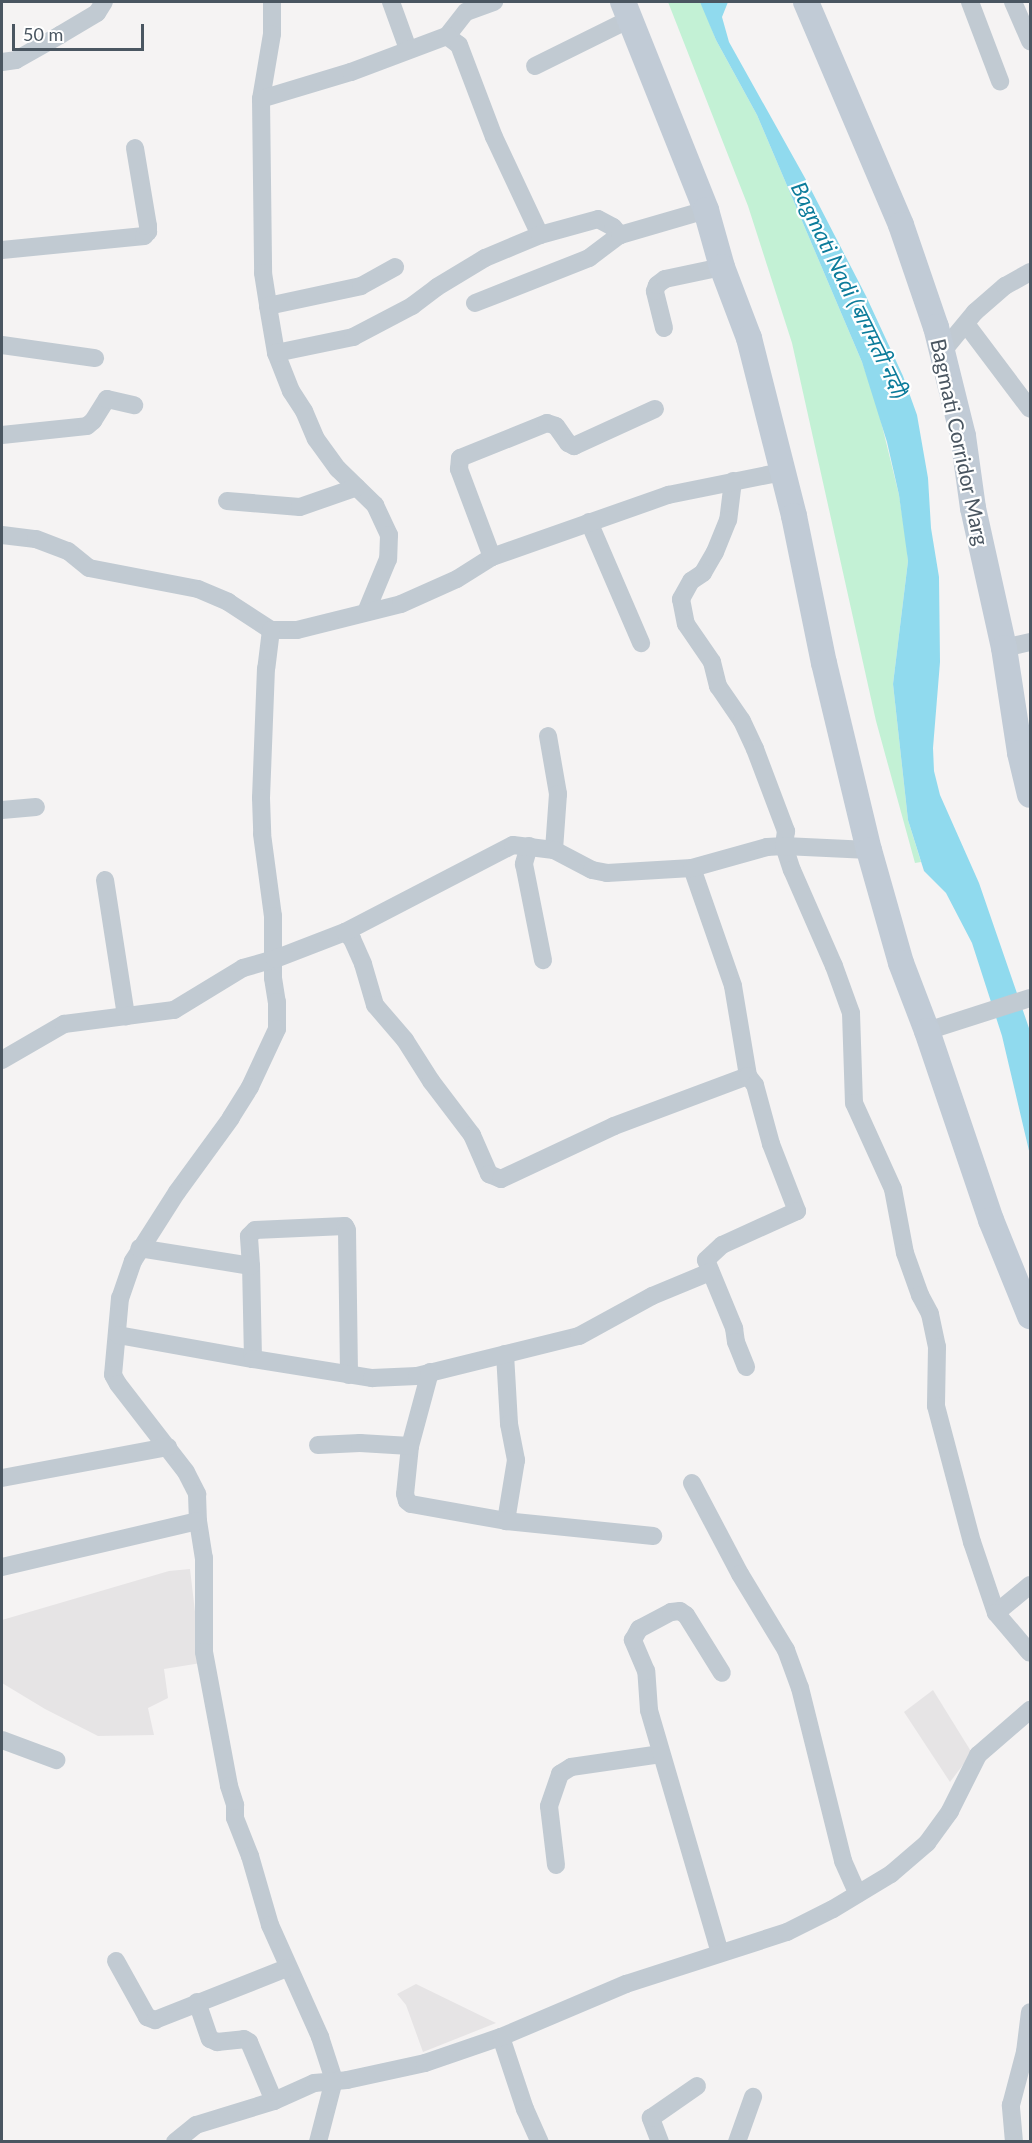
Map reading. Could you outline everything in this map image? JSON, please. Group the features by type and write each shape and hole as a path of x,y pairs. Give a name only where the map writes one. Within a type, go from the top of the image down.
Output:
{"street":[{"path":"2,62 16,60 60,35 97,13 104,2"},
{"path":"272,2 272,34 261,99 263,273 268,306 276,353 291,391 304,411 316,439 338,469 375,505 389,535 388,559 366,612"},
{"path":"392,2 408,49"},
{"path":"261,99 351,72 447,36 466,12 494,2"},
{"name":"Bagmati Corridor Marg","path":"806,2 901,225 942,351 963,436 973,508 1004,648 1020,753 1030,795"},
{"path":"970,2 1000,81"},
{"path":"1013,2 1030,41"},
{"path":"535,66 627,10 706,210 722,267 748,338 782,472 869,850 901,963 927,1031 991,1220 1030,1316"},
{"path":"447,36 459,45 494,138 540,235"},
{"path":"2,250 144,236 148,232 148,226 135,148"},
{"path":"475,303 589,258 620,236 706,210"},
{"path":"276,353 353,337 412,306 437,287 485,258 540,235 598,219 613,227 620,236"},
{"path":"268,306 361,286 395,267"},
{"path":"664,328 655,291 657,285 665,279 722,267"},
{"path":"942,351 975,312 1005,286 1030,272"},
{"path":"966,324 1030,409"},
{"path":"2,345 95,358"},
{"path":"2,435 87,426 93,421 107,399 134,405"},
{"path":"492,557 459,469 460,458 547,423 556,426 568,444 574,446 656,409"},
{"path":"2,536 36,539 69,551 89,568 198,590 228,602 271,630 306,628 401,604 457,579 492,557 524,548 589,522 668,495 782,472"},
{"path":"733,481 728,519 715,552 703,573 691,581 681,599 686,624 712,662 718,686 742,720 755,749 786,831 784,846 851,1013 854,1103 893,1189 905,1253 920,1295 930,1314 938,1347 936,1406 975,1552 996,1613 1030,1653"},
{"path":"227,501 300,507 357,487"},
{"path":"589,522 641,643"},
{"path":"271,630 266,668 261,798 274,959 273,978 277,1002 277,1029 263,1062 231,1118 139,1248 120,1298 113,1374 118,1384 186,1472 197,1494 198,1521 204,1558 204,1652 229,1786 235,1805 235,1818 287,1968 320,2037 334,2080 318,2142"},
{"path":"1004,648 1030,642"},
{"path":"548,736 558,794 554,850"},
{"path":"2,810 36,807"},
{"path":"2,1060 64,1024 174,1010 243,968 274,959 345,932 513,845 554,850 592,870 607,873 692,868 767,847 869,850"},
{"path":"529,846 524,864 543,960"},
{"path":"692,868 713,922 733,986 748,1076 755,1085 771,1144 797,1210 722,1245 706,1260 734,1328 736,1342 746,1367"},
{"path":"105,880 126,1016"},
{"path":"345,932 352,939 363,964 375,1005 405,1040 431,1081 472,1135 489,1174 501,1179 614,1126 748,1076"},
{"path":"927,1031 1030,998"},
{"path":"253,1359 249,1236 255,1230 345,1226 347,1230 350,1375"},
{"path":"139,1248 251,1266"},
{"path":"118,1335 350,1375 372,1378 417,1376 579,1336 652,1296 710,1272"},
{"path":"505,1354 509,1424 516,1460 506,1521"},
{"path":"430,1372 410,1446 405,1494 407,1501 411,1504 506,1521 653,1536"},
{"path":"318,1445 360,1443 410,1446"},
{"path":"2,1478 168,1447"},
{"path":"692,1483 740,1574 786,1650 800,1688 843,1861 858,1894"},
{"path":"2,1567 198,1521"},
{"path":"996,1613 1030,1585"},
{"path":"720,1953 649,1710 646,1671 633,1640 639,1629 671,1612 680,1611 686,1615 722,1674"},
{"path":"175,2142 196,2125 274,2100 314,2083 347,2080 425,2063 501,2037 626,1984 787,1932 891,1874 927,1843 950,1810 978,1755 1030,1710"},
{"path":"2,1740 56,1760"},
{"path":"556,1865 549,1806 560,1774 571,1767 661,1754"},
{"path":"116,1961 147,2017 155,2020 287,1968"},
{"path":"197,2002 210,2039 217,2042 244,2039 249,2042 274,2100"},
{"path":"1014,2142 1011,2105 1026,2052 1030,2012"},
{"path":"501,2037 525,2109 540,2142"},
{"path":"660,2142 651,2118 698,2086"},
{"path":"737,2142 753,2097"}],"shaded area":[{"path":"190,1569 201,1663 164,1669 168,1698 148,1708 154,1735 98,1736 45,1709 2,1683 2,1620 169,1571"},
{"path":"933,1690 972,1753 950,1782 904,1712"},
{"path":"416,1984 496,2023 423,2052 406,2005 397,1994"}],"green space":[{"path":"668,2 700,2 704,9 716,40 757,115 862,362 876,401 899,495 906,540 908,561 893,684 908,820 921,862 915,863 876,721 792,343 748,206"}],"water":[{"name":"Bagmati Nadi (बागमती नदी)","path":"700,2 728,2 722,17 729,42 805,178 866,296 903,376 917,415 928,478 931,528 939,577 940,662 933,748 934,771 940,795 979,883 1030,1031 1030,1155 1002,1036 972,943 946,893 924,871 908,820 893,684 908,561 899,495 887,442 862,362 757,115 716,40"}]}
